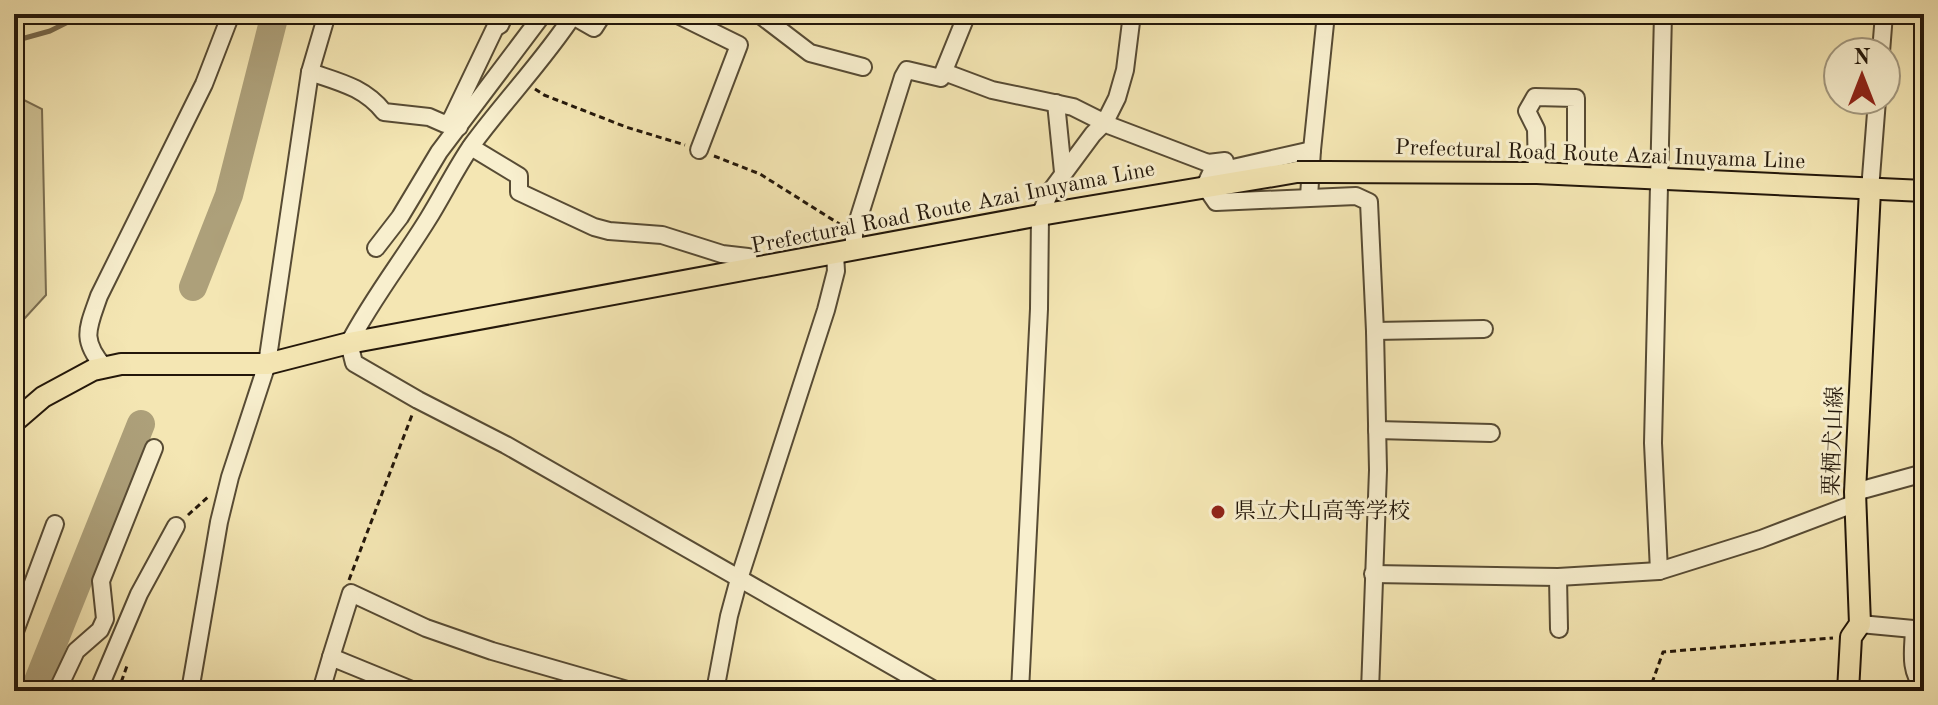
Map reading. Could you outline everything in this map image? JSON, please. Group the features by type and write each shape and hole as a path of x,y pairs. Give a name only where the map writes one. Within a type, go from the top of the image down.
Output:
{"main road":[{"name":"Prefectural Road Route Azai Inuyama Line","path":"14,422 43,397 104,367 121,364 267,364 349,343 1040,215 1295,172 1537,173 1924,191"},
{"name":"栗栖犬山線","path":"1848,691 1856,630 1856,497 1870,190"}],"street":[{"path":"104,367 88,345 87,331 99,296 204,84 231,14"},
{"path":"190,691 219,522 230,477 267,364 310,72 327,14"},
{"path":"310,72 360,89 375,100 384,112 429,117 445,124 455,123 543,14"},
{"path":"603,14 594,28 574,15 553,47 522,80 474,144 428,220 370,304 349,343 354,363 506,445 936,691"},
{"path":"676,14 739,45 699,150"},
{"path":"759,14 810,53 863,67"},
{"path":"715,691 739,579 836,271 854,233 903,77 907,70 941,78 967,14"},
{"path":"1020,691 1039,309 1040,215 1063,172 1105,122 1117,98 1125,70 1132,14"},
{"path":"1309,197 1326,14"},
{"path":"1659,571 1653,443 1663,14"},
{"path":"1882,36 1884,14"},
{"path":"376,248 400,217 439,152 455,123 495,28 502,20"},
{"path":"944,72 992,90 1073,107 1208,163 1240,159 1253,162"},
{"path":"1537,173 1536,129 1527,111 1535,97 1576,98 1576,176"},
{"path":"1056,103 1063,172"},
{"path":"1870,190 1876,116"},
{"path":"455,123 474,144 519,176 519,192 594,227 662,235 722,254 748,257 752,270"},
{"path":"1312,150 1211,173 1205,186 1216,202 1356,196 1369,202 1378,470 1370,691"},
{"path":"1375,331 1484,329"},
{"path":"1377,430 1491,433"},
{"path":"57,691 76,651 100,630 105,619 101,581 154,448"},
{"path":"1373,574 1558,577 1659,571 1761,539 1856,497 1924,473"},
{"path":"14,634 55,524"},
{"path":"98,691 139,594 176,526"},
{"path":"1558,577 1559,629"},
{"path":"321,691 351,593 426,628 492,651 631,691"},
{"path":"1856,630 1919,630 1912,660 1916,678 1924,688"},
{"path":"331,657 414,691"}],"path":[{"path":"351,593 347,587 418,400"},
{"path":"176,526 230,477"},
{"path":"1652,683 1663,652 1856,630"}],"shaded area":[{"path":"14,95 42,109 46,295 14,330"}],"waterway":[{"path":"14,41 50,31 84,14"},
{"path":"193,287 229,195 275,14"},
{"path":"34,691 141,424"}],"place":[{"name":"県立犬山高等学校","path":"1218,512"}]}
